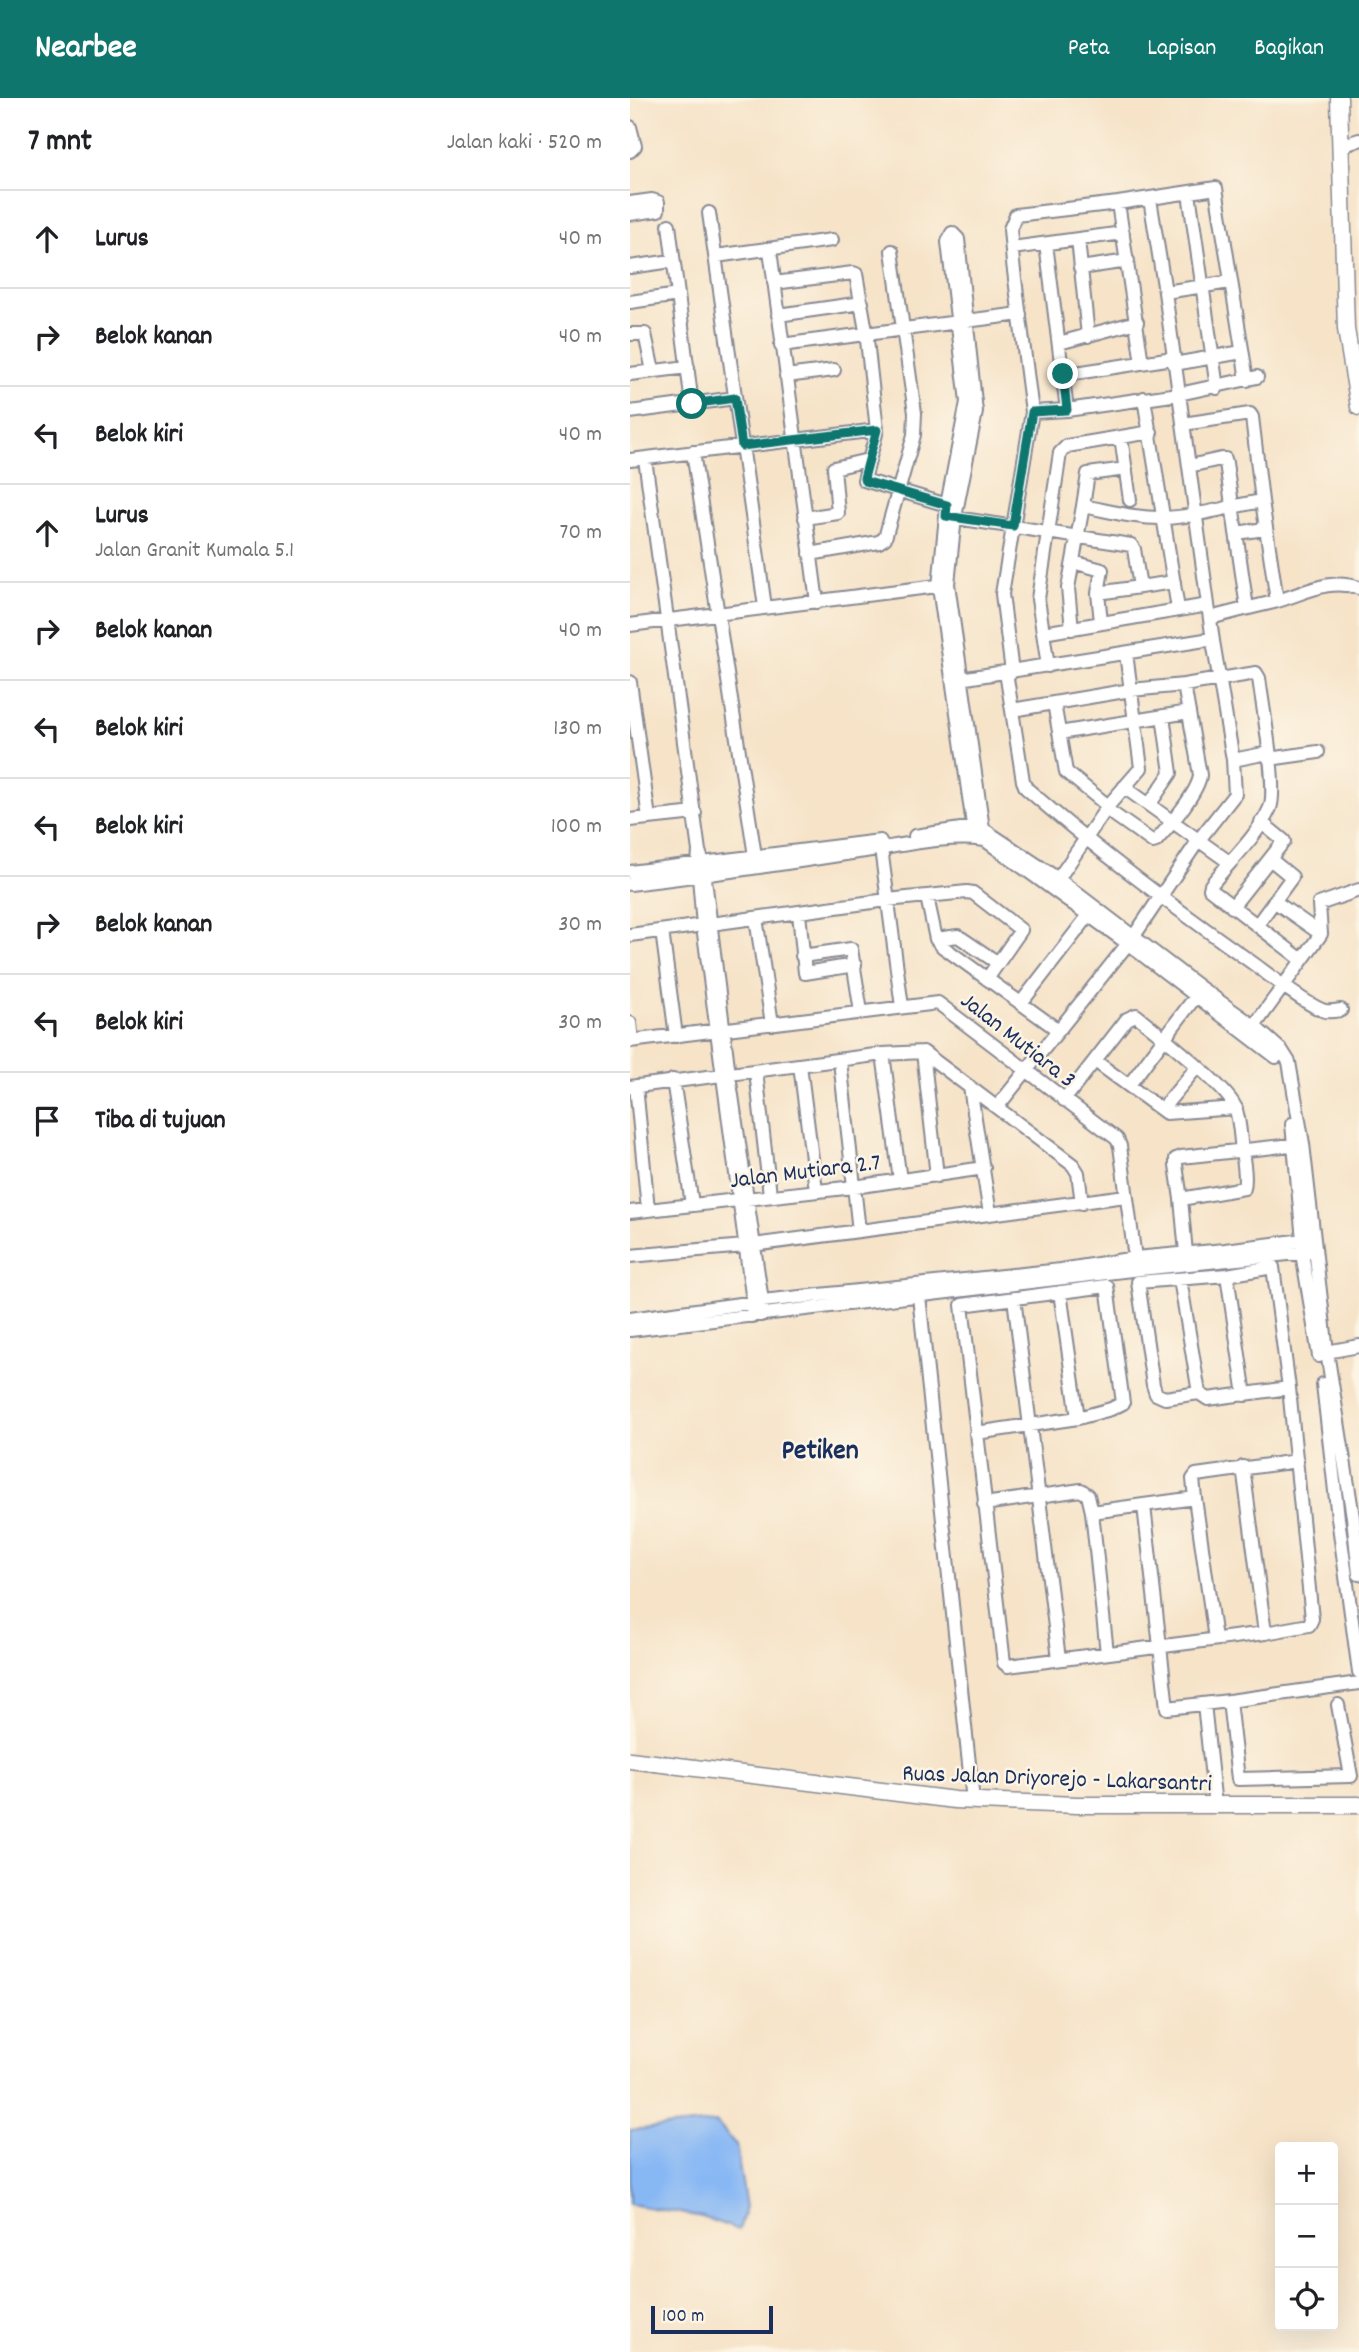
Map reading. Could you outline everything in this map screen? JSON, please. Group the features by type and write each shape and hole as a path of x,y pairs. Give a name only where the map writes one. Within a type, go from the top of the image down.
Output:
{"main road":[{"path":"1339,98 1346,329 1354,352 1359,407"},
{"name":"Ruas Jalan Driyorejo - Lakarsantri","path":"630,1760 877,1792 973,1801 1077,1805 1359,1805"}],"street":[{"path":"630,127 635,146 630,151"},
{"path":"1341,146 1359,140"},
{"path":"1032,412 1067,410 1179,394 1252,379 1242,352 1217,190 1210,188 1150,199 1016,215 1010,229 1032,412 1002,598 1012,710 1024,785 1084,839 1283,985 1321,1009 1332,1012 1341,1010"},
{"path":"1189,193 1217,388"},
{"path":"998,1106 1130,940 1198,841 1235,794 1233,760 1213,641 1150,199"},
{"path":"630,203 652,200 659,205 658,209 630,214"},
{"path":"1118,203 1142,363"},
{"path":"709,213 765,607"},
{"path":"669,225 692,404"},
{"path":"963,321 958,239 952,233 948,242 976,412 949,513 944,585 979,834"},
{"path":"1013,248 1123,233"},
{"path":"1077,239 1088,336"},
{"path":"716,256 832,240"},
{"path":"1046,244 1067,410"},
{"path":"770,250 817,602"},
{"path":"810,554 883,540 898,491 915,426 904,328 891,251"},
{"path":"630,267 673,261"},
{"path":"1080,268 1128,261"},
{"path":"774,283 853,272 858,278 877,430 864,480 949,513 1132,546 1140,587"},
{"path":"1165,292 1230,282"},
{"path":"630,302 678,295"},
{"path":"778,314 862,303"},
{"path":"781,345 1020,314"},
{"path":"1059,343 1137,323"},
{"path":"630,334 645,334 653,371"},
{"path":"1063,374 1242,352"},
{"path":"630,374 688,367"},
{"path":"786,376 834,370"},
{"path":"630,412 735,398"},
{"path":"1144,398 1178,610"},
{"path":"1184,424 1250,414 1252,417 1265,529 1277,601"},
{"path":"630,460 877,430"},
{"path":"1048,666 1038,599 1062,450 1067,446 1150,432"},
{"path":"1121,437 1130,500"},
{"path":"693,452 755,856"},
{"path":"645,458 695,813 720,1030 757,1301 756,1315"},
{"path":"805,518 838,513 834,468 868,460"},
{"path":"1189,466 1225,460 1247,608"},
{"path":"1072,628 1068,596 1088,474 1126,469"},
{"path":"1083,506 1133,517 1164,518 1196,515 1262,501"},
{"path":"1236,533 1265,529"},
{"path":"1073,562 1102,570 1098,593 1101,622"},
{"path":"1098,593 1174,582"},
{"path":"1210,618 1331,584 1347,584 1359,588"},
{"path":"630,625 944,585"},
{"path":"1043,633 1208,605"},
{"path":"957,679 1205,640 1213,641"},
{"path":"1055,883 1107,807 1141,768 1125,653"},
{"path":"1012,710 1131,690 1184,685 1252,672 1258,675 1272,801 1261,822 1210,889 1303,960"},
{"path":"630,682 649,818"},
{"path":"1054,703 1066,772 1153,842 1173,822 1200,780 1184,685"},
{"path":"1059,733 1189,712"},
{"path":"1149,805 1171,773 1163,716"},
{"path":"1233,760 1318,752"},
{"path":"1124,787 1230,862"},
{"path":"630,820 695,813"},
{"path":"1232,907 1284,841 1261,822"},
{"path":"630,872 979,834 1055,883 1198,992 1282,1051 1289,1062 1308,1246 1327,1385 1338,1518 1359,1672"},
{"path":"630,884 755,856 880,845"},
{"path":"880,845 902,1007"},
{"path":"1256,925 1292,877 1270,859"},
{"path":"1055,883 1089,915 1130,940"},
{"path":"1252,1030 1321,934 1319,904 1359,890"},
{"path":"630,935 887,900 958,892 973,893 1021,930 987,979"},
{"path":"927,897 936,939 948,952 1058,1030"},
{"path":"1274,901 1321,934"},
{"path":"799,913 805,972 855,965 861,1012"},
{"path":"1021,1003 1089,915"},
{"path":"756,918 772,1024"},
{"path":"662,931 677,1036"},
{"path":"936,939 957,936 998,963"},
{"path":"1129,1085 1198,992"},
{"name":"Jalan Mutiara 3","path":"631,1041 938,1003 1119,1142 1136,1264"},
{"path":"1065,1100 1131,1016 1136,1015 1164,1037 1229,1098 1236,1108 1242,1151 1244,1188 1181,1199"},
{"path":"630,1023 631,1041"},
{"path":"923,1052 937,1176"},
{"path":"648,1209 633,1086 883,1054 923,1052 1073,1165 1078,1172 1082,1203"},
{"path":"883,1054 900,1180"},
{"path":"840,1061 859,1231"},
{"path":"1095,1061 1170,1115 1236,1108"},
{"path":"800,1065 816,1190"},
{"path":"1162,1109 1197,1067"},
{"path":"756,1071 770,1195"},
{"path":"673,1080 692,1204"},
{"path":"971,1087 990,1214"},
{"path":"1186,1254 1177,1159 1298,1144"},
{"name":"Jalan Mutiara 2.7","path":"630,1212 937,1176 984,1168"},
{"path":"630,1256 749,1246 1126,1196"},
{"path":"630,1331 919,1296 1136,1264 1186,1254 1308,1246"},
{"path":"630,1318 757,1301 1308,1246"},
{"path":"976,1433 1078,1418 1123,1403 1107,1286 962,1305 976,1433 984,1504 1004,1663 1008,1665 1265,1633 1309,1625 1312,1619 1289,1388 1273,1267 1227,1275 1139,1282 1156,1394 1165,1398 1199,1393 1208,1399 1289,1388"},
{"path":"1227,1275 1245,1395"},
{"path":"1180,1279 1199,1393"},
{"path":"1060,1292 1078,1418"},
{"path":"919,1296 973,1801"},
{"path":"1014,1298 1059,1659"},
{"path":"1323,1353 1359,1346"},
{"path":"1327,1385 1356,1517 1359,1574"},
{"path":"1215,1639 1193,1479 1196,1475 1297,1461"},
{"path":"1243,1468 1265,1633"},
{"path":"984,1504 1080,1489 1087,1495 1092,1512 1107,1653"},
{"path":"1092,1512 1195,1498"},
{"path":"1144,1506 1167,1709 1359,1683"},
{"path":"1338,1518 1356,1517"},
{"path":"1229,1701 1238,1779 1351,1776 1338,1705"},
{"path":"1203,1704 1215,1806"}],"water":[{"path":"716,2122 736,2145 746,2207 739,2230 702,2217 630,2204 630,2130"}],"district":[{"name":"Petiken","path":"820,1448"}],"route":[{"path":"692,404 735,398 742,446 877,430 865,481 947,505 946,516 1013,526 1032,412 1067,410 1063,374"}]}
